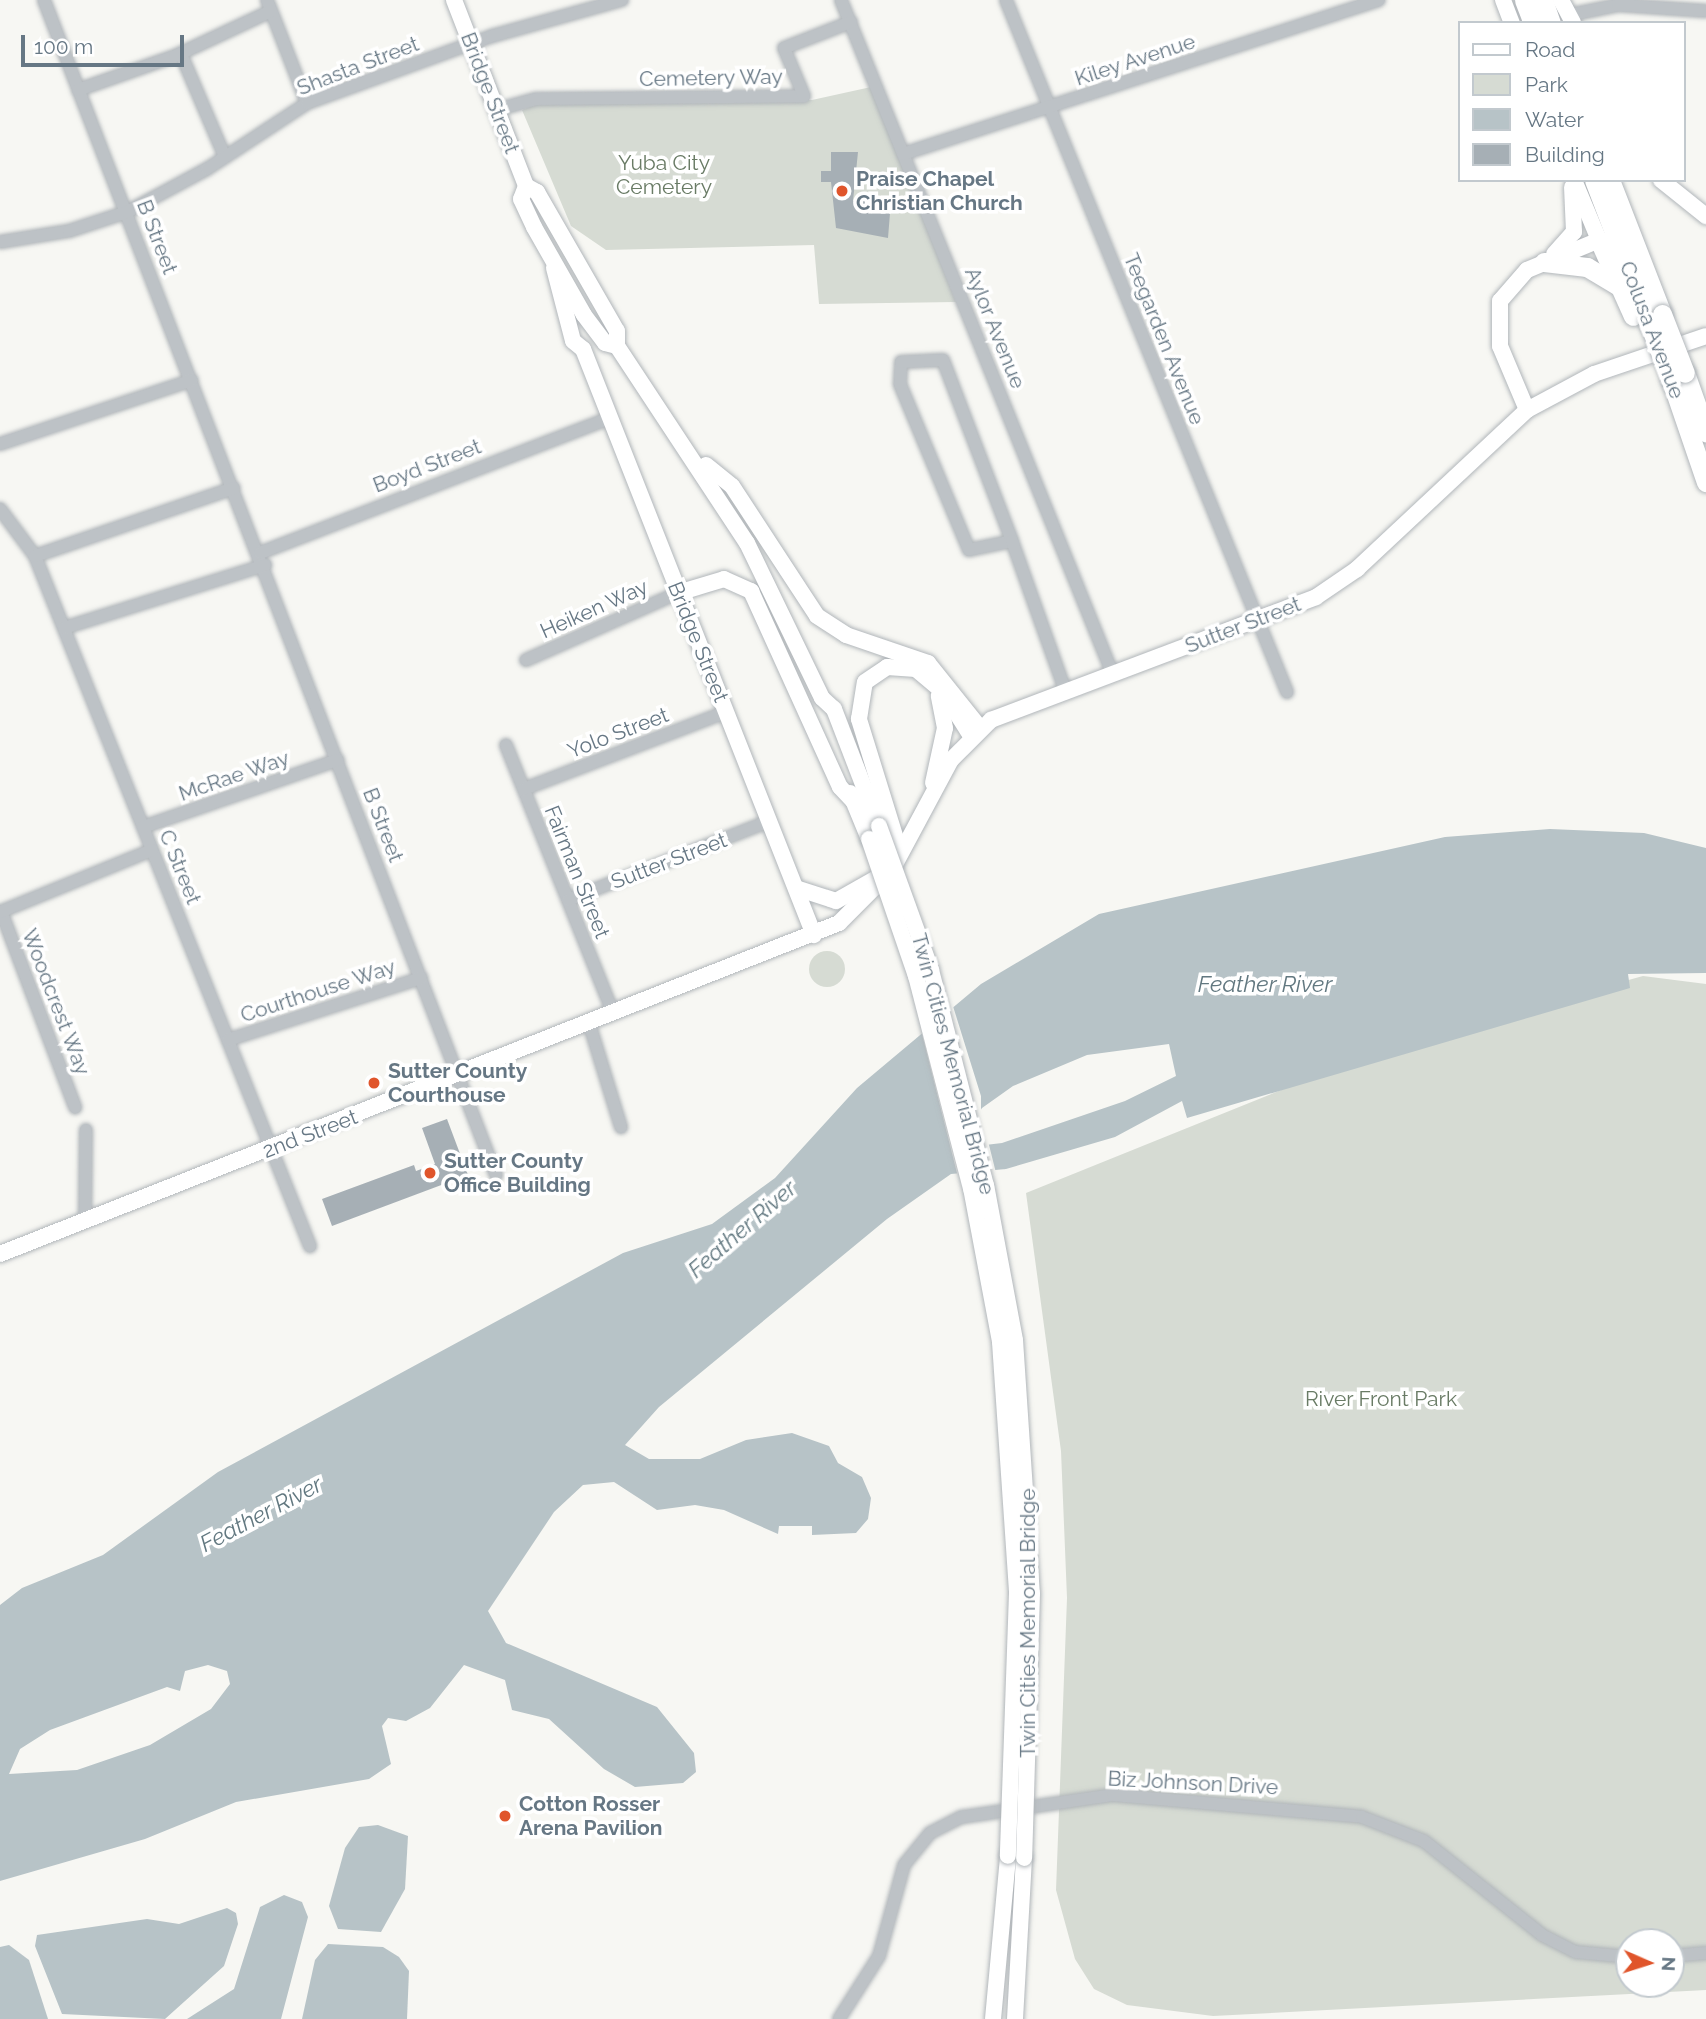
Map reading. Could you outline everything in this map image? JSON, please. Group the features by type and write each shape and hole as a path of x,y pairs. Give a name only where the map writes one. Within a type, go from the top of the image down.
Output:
{"highway":[{"path":"1524,0 1532,21"},
{"path":"1543,0 1563,15"},
{"name":"Colusa Avenue","path":"1595,182 1673,379 1706,482"},
{"name":"Colusa Avenue","path":"1611,182 1650,321"},
{"path":"1599,240 1620,287 1650,321"},
{"path":"1544,262 1587,267 1620,287"},
{"name":"Colusa Avenue","path":"1673,379 1706,432"}],"main road":[{"name":"Bridge Street","path":"454,0 526,186 537,192 617,331 617,346 694,454 752,552 822,698 834,709 884,820"},
{"path":"1503,0 1511,21"},
{"path":"1527,410 1500,346 1497,317 1506,288 1544,262 1574,232 1573,182"},
{"name":"Colusa Avenue","path":"1574,182 1599,240"},
{"path":"1664,182 1706,216"},
{"name":"Bridge Street","path":"526,186 521,200 554,268 605,343 617,346"},
{"path":"1544,262 1599,240"},
{"name":"Bridge Street","path":"554,268 573,341 583,349 814,935"},
{"name":"Sutter Street","path":"975,732 1065,690 1259,623 1316,597 1357,569 1527,410 1594,374 1706,336"},
{"path":"694,454 732,486 817,616 846,635 928,663 975,732"},
{"path":"678,593 724,579 751,592 840,787 854,802"},
{"path":"884,820 859,719 860,691 874,673 896,666 923,673 975,732"},
{"path":"930,802 945,728 937,687"},
{"name":"Bridge Street","path":"822,698 820,714 869,839"},
{"path":"814,935 856,912 892,870 930,802 975,732"},
{"name":"Twin Cities Memorial Bridge","path":"884,820 986,1185 1018,1363 1032,1593 1016,1857 1000,1953 993,2019"},
{"name":"Twin Cities Memorial Bridge","path":"869,839 916,976 971,1188 997,1320 1017,1583 1015,2019"},
{"path":"796,888 816,899 841,900 892,870"},
{"name":"2nd Street","path":"0,1254 814,935"},
{"name":"Twin Cities Memorial Bridge","path":"1000,1953 1002,2019"}],"street":[{"name":"B Street","path":"44,0 262,559 496,1175"},
{"name":"Shasta Street","path":"0,242 69,231 127,212 225,157 306,103 471,44 622,0"},
{"name":"Aylor Avenue","path":"841,0 1112,672"},
{"name":"Teegarden Avenue","path":"1006,0 1287,692"},
{"name":"Kiley Avenue","path":"903,154 1049,109 1379,0"},
{"path":"1563,15 1605,6 1654,4 1706,11"},
{"path":"78,90 181,54 269,5 306,103"},
{"name":"Cemetery Way","path":"496,110 536,99 804,96 784,48 851,22"},
{"path":"181,54 225,157"},
{"path":"1012,541 969,550 900,384 901,362 943,360 1012,541 1065,690"},
{"path":"0,444 192,380"},
{"name":"Boyd Street","path":"64,628 262,559 610,418"},
{"path":"35,556 234,488"},
{"name":"C Street","path":"0,509 35,556 310,1246"},
{"name":"Heiken Way","path":"526,660 678,593"},
{"name":"Yolo Street","path":"524,789 726,712"},
{"name":"Fairman Street","path":"506,745 613,1013"},
{"name":"McRae Way","path":"143,827 338,760"},
{"name":"Sutter Street","path":"568,901 770,821"},
{"path":"1,911 152,850"},
{"name":"Woodcrest Way","path":"1,911 75,1107"},
{"name":"Courthouse Way","path":"228,1041 421,978"},
{"path":"589,1023 621,1127"},
{"path":"85,1220 86,1130"},
{"name":"Biz Johnson Drive","path":"839,2019 879,1955 904,1865 930,1833 962,1816 1113,1795 1362,1817 1424,1841 1542,1934 1576,1952 1615,1956"},
{"path":"1685,1955 1706,1953"}],"green space":[{"name":"Yuba City Cemetery","path":"871,87 956,302 819,304 814,245 606,250 571,226 522,110 537,104 812,100"},
{"path":"827,951 840,956 845,969 840,982 827,987 814,982 809,969 814,956"},
{"name":"River Front Park","path":"1643,976 1706,984 1706,1990 1685,1991 1685,1928 1615,1928 1615,1995 1213,2016 1127,2005 1094,1989 1075,1959 1056,1890 1067,1598 1061,1451 1026,1193 1395,1044"}],"water":[{"name":"Feather River","path":"1550,829 1644,833 1706,848 1706,973 1628,974 1630,988 1187,1118 1182,1101 1115,1137 1006,1169 951,1174 887,1219 659,1407 625,1445 649,1459 700,1459 746,1440 792,1433 829,1446 838,1463 862,1477 871,1498 868,1519 856,1533 812,1535 812,1526 779,1526 778,1534 724,1510 695,1505 657,1510 614,1482 583,1485 554,1512 488,1611 506,1643 657,1707 694,1753 696,1772 683,1783 635,1787 604,1769 549,1719 512,1710 505,1680 464,1665 430,1708 406,1721 388,1718 382,1726 391,1764 369,1779 236,1802 145,1839 0,1881 0,1605 22,1588 103,1555 218,1472 623,1253 712,1224 775,1178 857,1088 981,984 1099,914 1445,837","holes":["1169,1044 1176,1076 1125,1101 1002,1143 977,1146 968,1129 982,1108 1013,1086 1087,1055","208,1665 227,1671 230,1684 211,1709 150,1745 77,1770 9,1774 20,1749 50,1730 167,1687 180,1691 185,1671"]},
{"path":"378,1825 408,1836 405,1889 381,1932 338,1929 329,1906 345,1848 359,1827"},
{"path":"284,1895 302,1902 308,1917 281,2019 187,2019 234,1989 260,1907"},
{"path":"227,1908 236,1913 238,1924 224,1966 165,2019 62,2014 35,1946 37,1935 147,1919 179,1924"},
{"path":"328,1944 383,1947 399,1957 409,1971 407,2019 302,2019 315,1960"},
{"path":"9,1945 29,1960 48,2019 0,2019 0,1947"}],"pier":[{"path":"952,1003 981,1096 981,1115 971,1130 978,1142 988,1141 996,1173 958,1177 921,1030"}],"building":[{"name":"Praise Chapel Christian Church","path":"831,152 858,152 853,201 891,201 888,238 836,228 831,182 821,182 821,171 831,171"},
{"name":"Sutter County Office Building","path":"447,1119 468,1175 332,1226 322,1199 414,1165 416,1171 435,1164 422,1128"}],"place":[{"name":"Praise Chapel Christian Church","path":"842,191"},
{"name":"Sutter County Courthouse","path":"374,1083"},
{"name":"Sutter County Office Building","path":"430,1173"},
{"name":"Cotton Rosser Arena Pavilion","path":"505,1816"}]}
